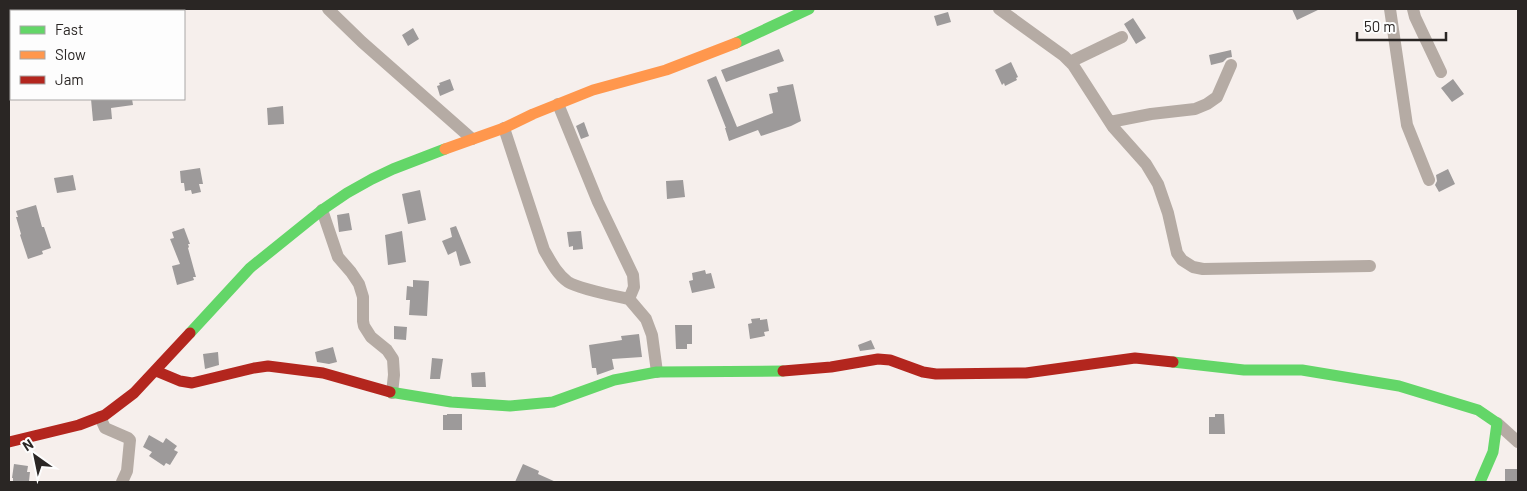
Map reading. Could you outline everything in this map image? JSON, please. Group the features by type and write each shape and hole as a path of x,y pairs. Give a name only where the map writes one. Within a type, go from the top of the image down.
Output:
{"street":[{"path":"328,9 362,42 472,139"},
{"path":"9,442 79,425 100,417 134,393 250,268 322,210 347,193 393,169 504,128 593,90 666,70 746,39 809,9"},
{"path":"999,9 1064,56 1077,70 1110,122 1146,164 1155,179 1168,213 1178,253 1187,264 1204,270 1370,266"},
{"path":"1390,9 1407,125 1429,180"},
{"path":"1413,9 1441,72"},
{"path":"1070,62 1122,38"},
{"path":"1110,122 1151,114 1195,109 1207,104 1217,97 1231,65"},
{"path":"558,104 598,202 633,275 634,287 629,300"},
{"path":"504,128 544,250 554,267 569,282 629,300 646,318 652,335 657,372"},
{"path":"322,210 338,257 360,284 364,306 363,321 367,332 387,350 393,359 392,393"},
{"path":"156,371 180,381 192,383 268,366 323,373 392,393 450,402 510,406 553,402 614,380 657,372 772,372 830,367 878,359 890,360 923,372 936,374 1026,372 1135,358 1244,370 1302,370 1399,386 1478,410 1497,423 1518,442"},
{"path":"100,417 105,428 130,440 127,471 122,482"},
{"path":"1480,482 1493,452 1497,423"}],"building":[{"path":"1292,9 1320,9 1297,20"},
{"path":"948,12 951,22 937,26 934,16"},
{"path":"1133,18 1146,38 1136,44 1124,24"},
{"path":"413,28 419,39 408,46 402,35"},
{"path":"779,49 784,61 726,82 721,70"},
{"path":"1231,50 1232,57 1211,65 1209,55"},
{"path":"1011,62 1018,77 1016,78 1017,80 1005,86 1004,83 1002,85 995,70"},
{"path":"716,76 737,127 773,113 769,94 778,92 777,87 793,84 801,121 761,136 758,130 729,141 726,128 707,80"},
{"path":"450,79 454,90 440,96 437,86 440,85 439,83"},
{"path":"1453,79 1464,94 1452,102 1441,88"},
{"path":"91,100 132,100 133,105 111,108 112,119 93,121"},
{"path":"283,106 284,124 268,125 267,108"},
{"path":"584,122 589,136 581,139 576,126"},
{"path":"200,168 203,184 199,184 201,192 192,194 191,190 185,191 184,183 181,183 180,171"},
{"path":"1448,169 1455,184 1439,192 1435,185 1437,181 1436,175"},
{"path":"73,175 76,190 57,193 54,178"},
{"path":"683,180 685,197 667,199 666,181"},
{"path":"420,190 426,220 408,224 402,194"},
{"path":"36,205 42,227 44,227 51,248 42,251 43,254 28,259 20,235 16,211"},
{"path":"349,213 352,230 339,232 337,215"},
{"path":"456,226 471,263 460,266 456,251 448,255 442,241 452,237 450,228"},
{"path":"184,228 190,244 188,244 188,248 196,277 193,277 194,280 177,285 172,266 180,264 170,239 174,238 172,232"},
{"path":"402,231 406,262 388,265 385,235"},
{"path":"581,231 583,249 573,250 573,246 569,247 567,232"},
{"path":"705,270 706,274 711,273 715,288 692,293 689,281 693,280 692,273"},
{"path":"413,280 429,281 427,316 409,315 410,300 406,300 407,286 413,287"},
{"path":"760,318 760,320 767,319 769,331 764,332 765,336 750,339 748,324 752,323 751,319"},
{"path":"675,325 692,325 692,344 687,344 687,349 676,349"},
{"path":"394,326 407,327 406,340 394,339"},
{"path":"639,334 642,357 612,359 614,369 597,375 596,368 592,368 589,345 622,340 621,336"},
{"path":"871,340 875,349 860,351 858,345"},
{"path":"333,347 337,362 329,364 317,362 315,352"},
{"path":"218,352 219,365 205,369 203,354"},
{"path":"432,358 443,359 440,379 430,379"},
{"path":"485,372 486,387 472,387 471,373"},
{"path":"462,414 462,430 443,430 443,415"},
{"path":"1215,414 1224,414 1225,434 1209,434 1209,417 1215,417"},
{"path":"149,435 163,443 166,438 177,446 174,450 178,452 170,465 166,463 164,466 149,456 152,452 143,447"},
{"path":"14,464 28,466 27,472 30,472 29,481 13,482"},
{"path":"523,464 539,471 538,474 556,482 515,482"},
{"path":"1505,469 1518,469 1518,482 1505,482"}],"traffic: fast":[{"path":"736,43 809,9"},
{"path":"190,333 250,268 322,210 372,179 445,149"},
{"path":"1173,362 1244,370 1302,370 1399,386 1478,410 1497,423 1493,452 1480,482"},
{"path":"390,392 451,402 510,406 553,402 614,380 657,372 783,371"}],"traffic: slow":[{"path":"445,149 504,128 593,90 666,70 736,43"}],"traffic: jam":[{"path":"9,442 79,425 105,415 134,393 190,333"},
{"path":"783,371 831,367 878,359 890,360 923,372 936,374 1026,373 1135,358 1173,362"},
{"path":"156,371 180,381 192,383 268,366 323,373 390,392"}]}
